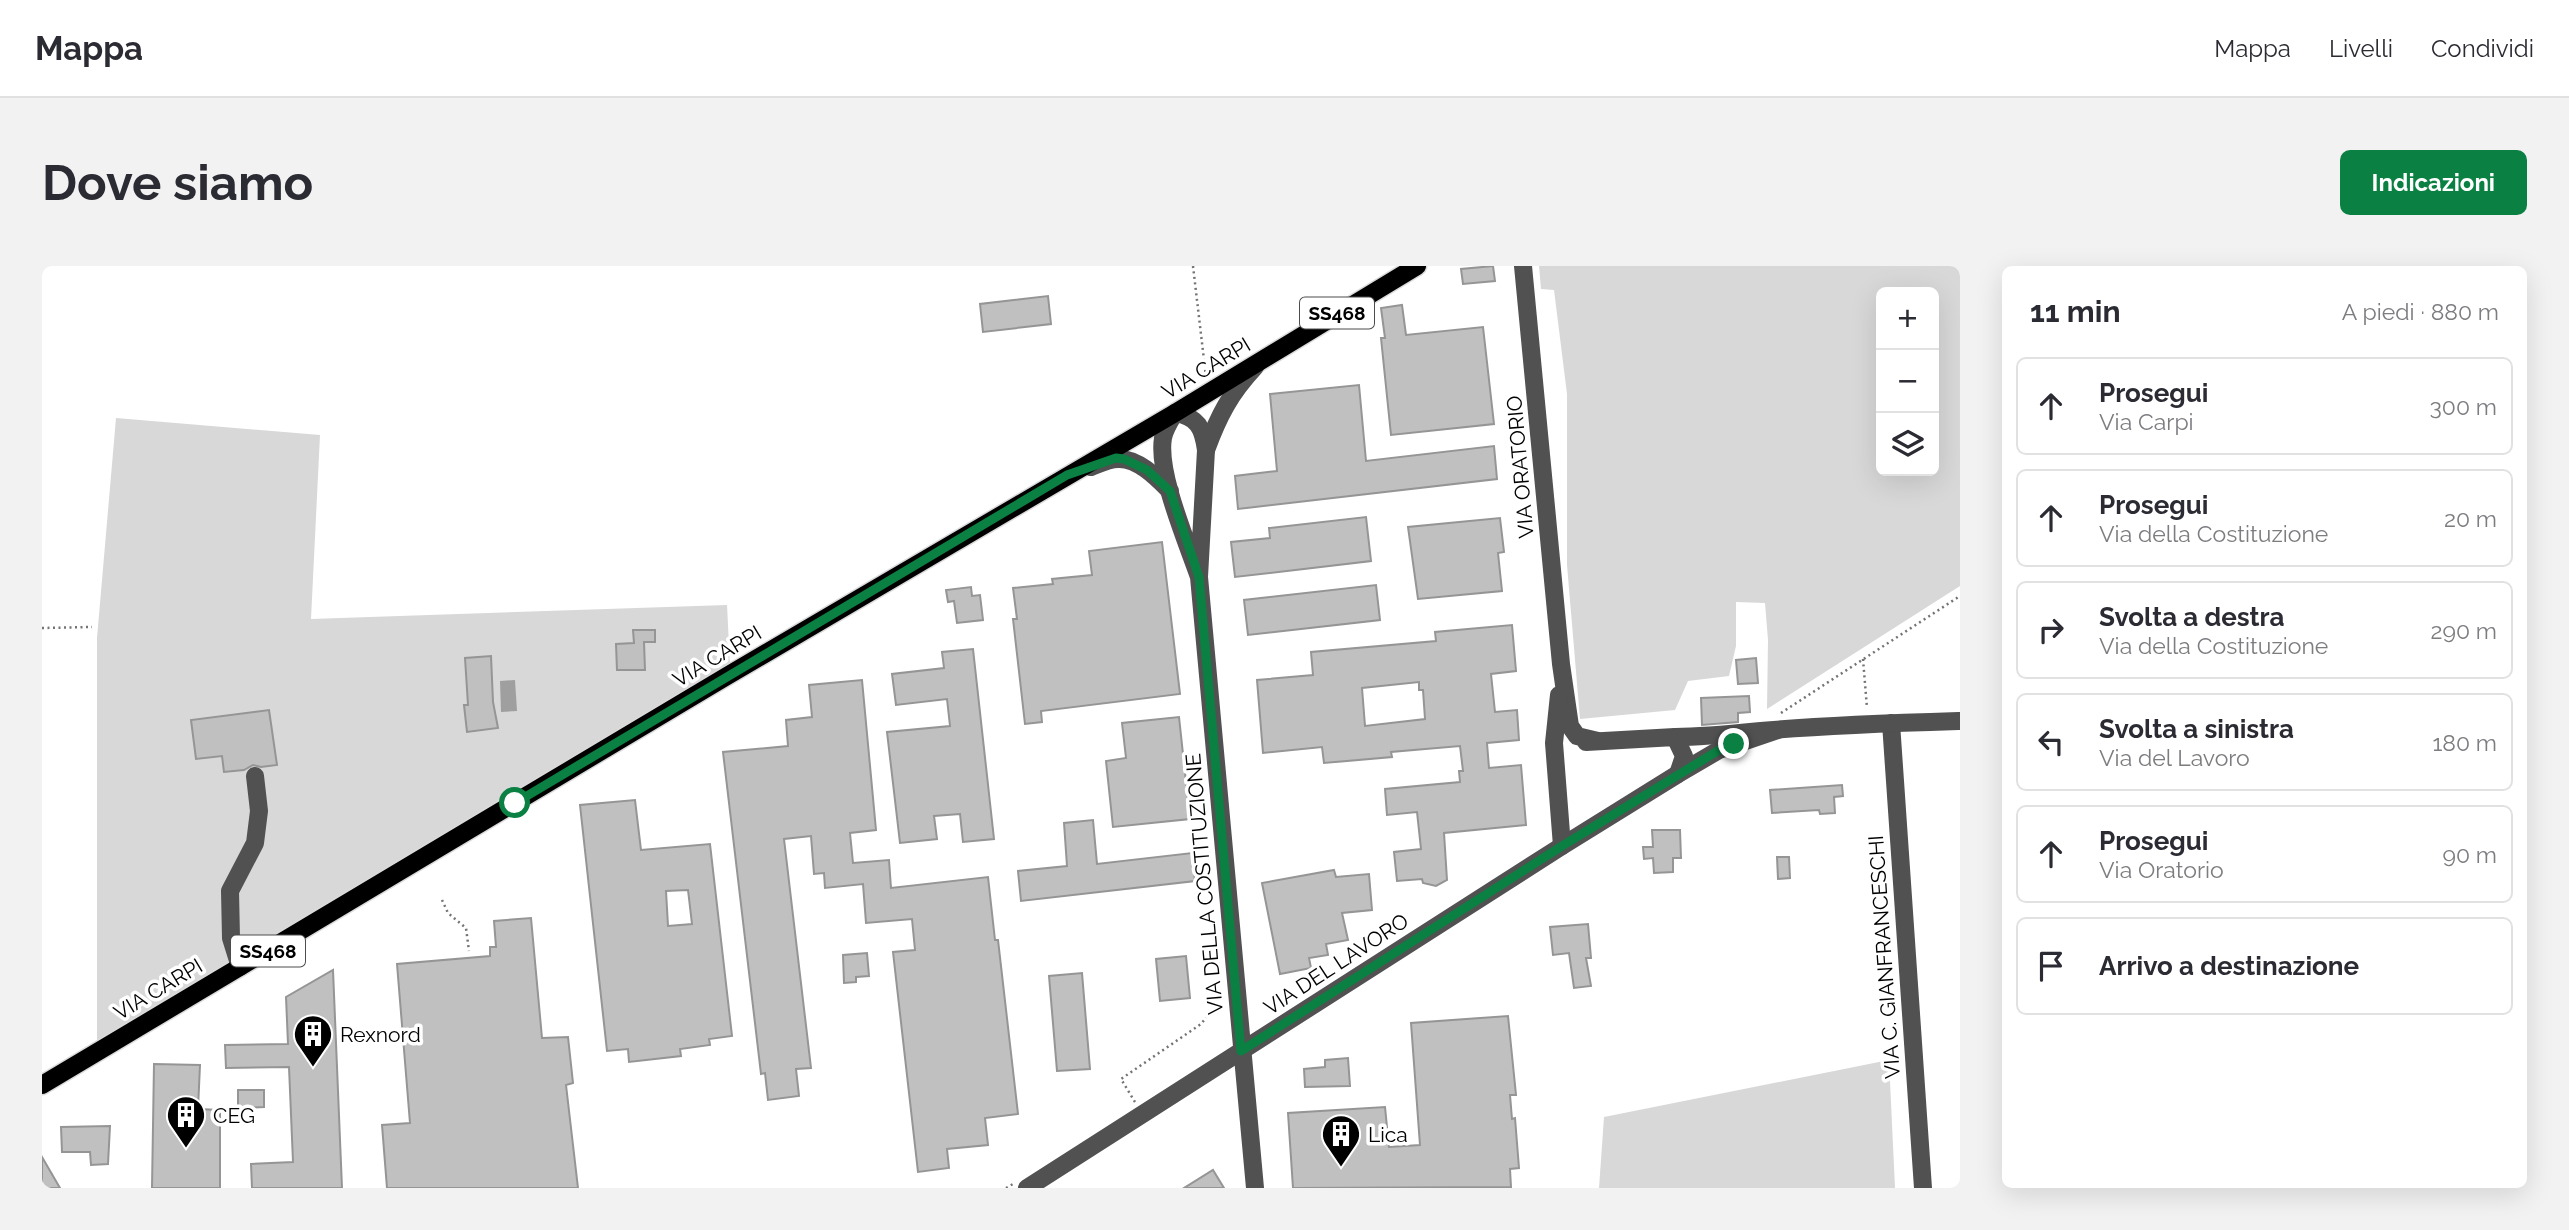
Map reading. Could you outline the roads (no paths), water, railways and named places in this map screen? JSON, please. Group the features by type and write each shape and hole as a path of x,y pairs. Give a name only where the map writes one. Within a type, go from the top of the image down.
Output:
{"main road":[{"name":"VIA CARPI","path":"42,1085 1175,413 1417,266"}],"street":[{"name":"VIA ORATORIO","path":"1523,266 1561,664 1570,726 1577,736 1598,741"},
{"name":"VIA DELLA COSTITUZIONE","path":"1206,450 1219,414 1234,390 1260,362"},
{"name":"VIA DELLA COSTITUZIONE","path":"1199,577 1170,491 1162,440 1175,413 1189,416 1198,422 1206,450 1199,577 1255,1188"},
{"path":"1067,475 1116,458 1124,459 1147,470 1170,491"},
{"name":"VIA ORATORIO","path":"1561,664 1554,743 1562,846"},
{"path":"1554,743 1728,736 1777,723 1869,725 1960,721"},
{"path":"1562,846 1678,774 1777,723"},
{"name":"VIA C. GIANFRANCESCHI","path":"1891,723 1923,1188"},
{"path":"1675,737 1684,756 1678,774"},
{"path":"240,967 231,938 230,891 255,843 259,811 255,776"},
{"name":"VIA DEL LAVORO","path":"1027,1188 1562,846"}],"place":[{"name":"Rexnord","path":"313,1068"},
{"name":"CEG","path":"186,1149"},
{"name":"Lica","path":"1341,1168"}]}
